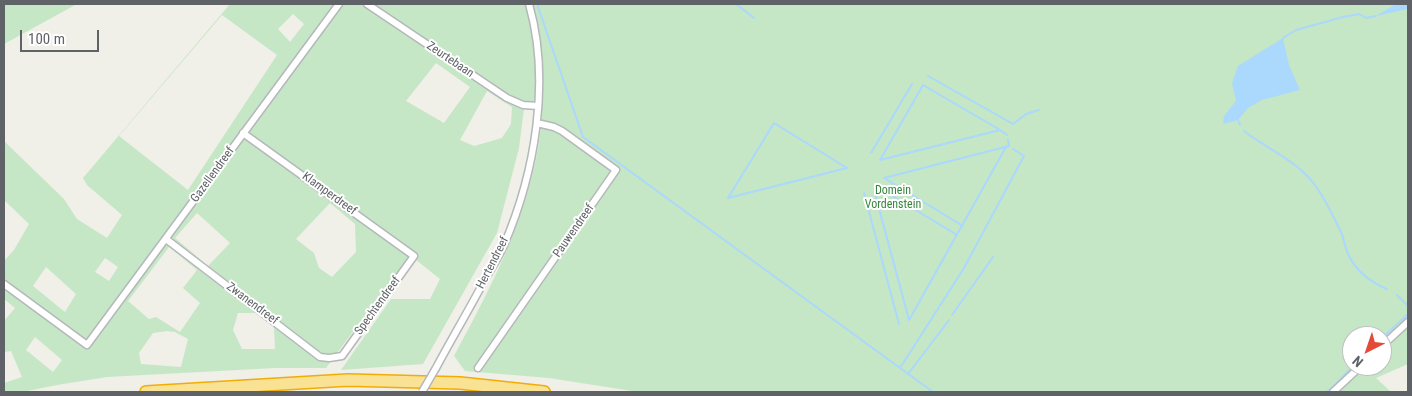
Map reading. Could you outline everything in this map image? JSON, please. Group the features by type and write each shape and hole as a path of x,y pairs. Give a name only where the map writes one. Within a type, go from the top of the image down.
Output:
{"highway":[{"path":"146,392 348,380 460,383 544,392"}],"street":[{"name":"Gazellendreef","path":"4,284 87,346 339,4"},
{"name":"Zeurtebaan","path":"367,4 507,98 522,105 538,106"},
{"name":"Hertendreef","path":"422,392 503,246 523,193 533,153 538,106 537,45 529,4"},
{"name":"Pauwendreef","path":"478,368 616,170 554,126 537,124"},
{"name":"Klamperdreef","path":"243,133 414,256"},
{"name":"Zwanendreef","path":"166,239 320,357 342,356"},
{"name":"Spechtendreef","path":"342,356 414,256"},
{"path":"1392,337 1408,322"},
{"path":"1333,392 1350,376"}],"green space":[{"path":"4,4 77,4 4,44"},
{"name":"Domein Vordenstein","path":"230,4 1408,4 1408,364 1392,371 1392,326 1342,326 1342,376 1381,376 1376,378 1391,392 632,392 549,378 465,371 454,356 498,270 522,210 531,179 542,115 525,101 519,148 497,233 423,364 341,370 391,299 430,299 440,279 410,255 326,368 275,368 107,377 22,392 4,392 4,383 22,377 11,351 4,352 4,321 15,308 4,299 4,261 14,250 29,224 4,200 4,141 64,199 77,219 107,238 122,215 87,185 83,178","holes":["293,14 304,24 290,42 278,29","222,15 277,55 188,190 119,136","436,63 470,87 444,123 406,101","487,91 512,107 511,124 502,138 474,146 460,140","330,203 355,224 356,252 332,277 319,268 314,253 296,239","197,213 230,243 208,266 175,238","169,247 197,270 183,288 200,303 180,332 156,317 149,319 128,301","105,258 118,267 109,281 95,272","46,267 76,294 65,312 33,286","238,313 258,313 274,327 275,349 242,349 233,330","175,332 188,339 181,367 141,364 139,353 153,333","35,337 62,360 53,372 26,350"]}],"water":[{"path":"1396,4 1408,4 1408,9 1376,16"},
{"path":"1283,38 1289,65 1300,90 1262,100 1248,108 1238,120 1223,124 1224,116 1236,101 1232,83 1238,66"}],"waterway":[{"path":"537,4 583,137 933,392"},
{"path":"736,4 754,18"},
{"path":"1283,38 1296,30 1343,17 1359,14 1366,18 1376,16"},
{"path":"928,76 1013,124 1026,114 1039,110"},
{"path":"871,153 912,84"},
{"path":"1000,130 880,160 923,85 1000,130 1007,135"},
{"path":"1238,120 1240,125"},
{"path":"774,123 847,168 728,198 774,123"},
{"path":"1244,131 1294,165 1312,181 1341,232 1348,254 1355,266 1369,279 1387,289"},
{"path":"963,226 884,178 1009,146 1008,140"},
{"path":"909,320 1006,147"},
{"path":"900,368 964,268 1024,156 1013,149"},
{"path":"878,187 957,235"},
{"path":"874,190 909,320"},
{"path":"864,193 899,324"},
{"path":"952,315 993,257"},
{"path":"1397,295 1408,306"},
{"path":"1392,329 1408,314"},
{"path":"908,374 949,320"},
{"path":"1326,392 1343,376"}]}
